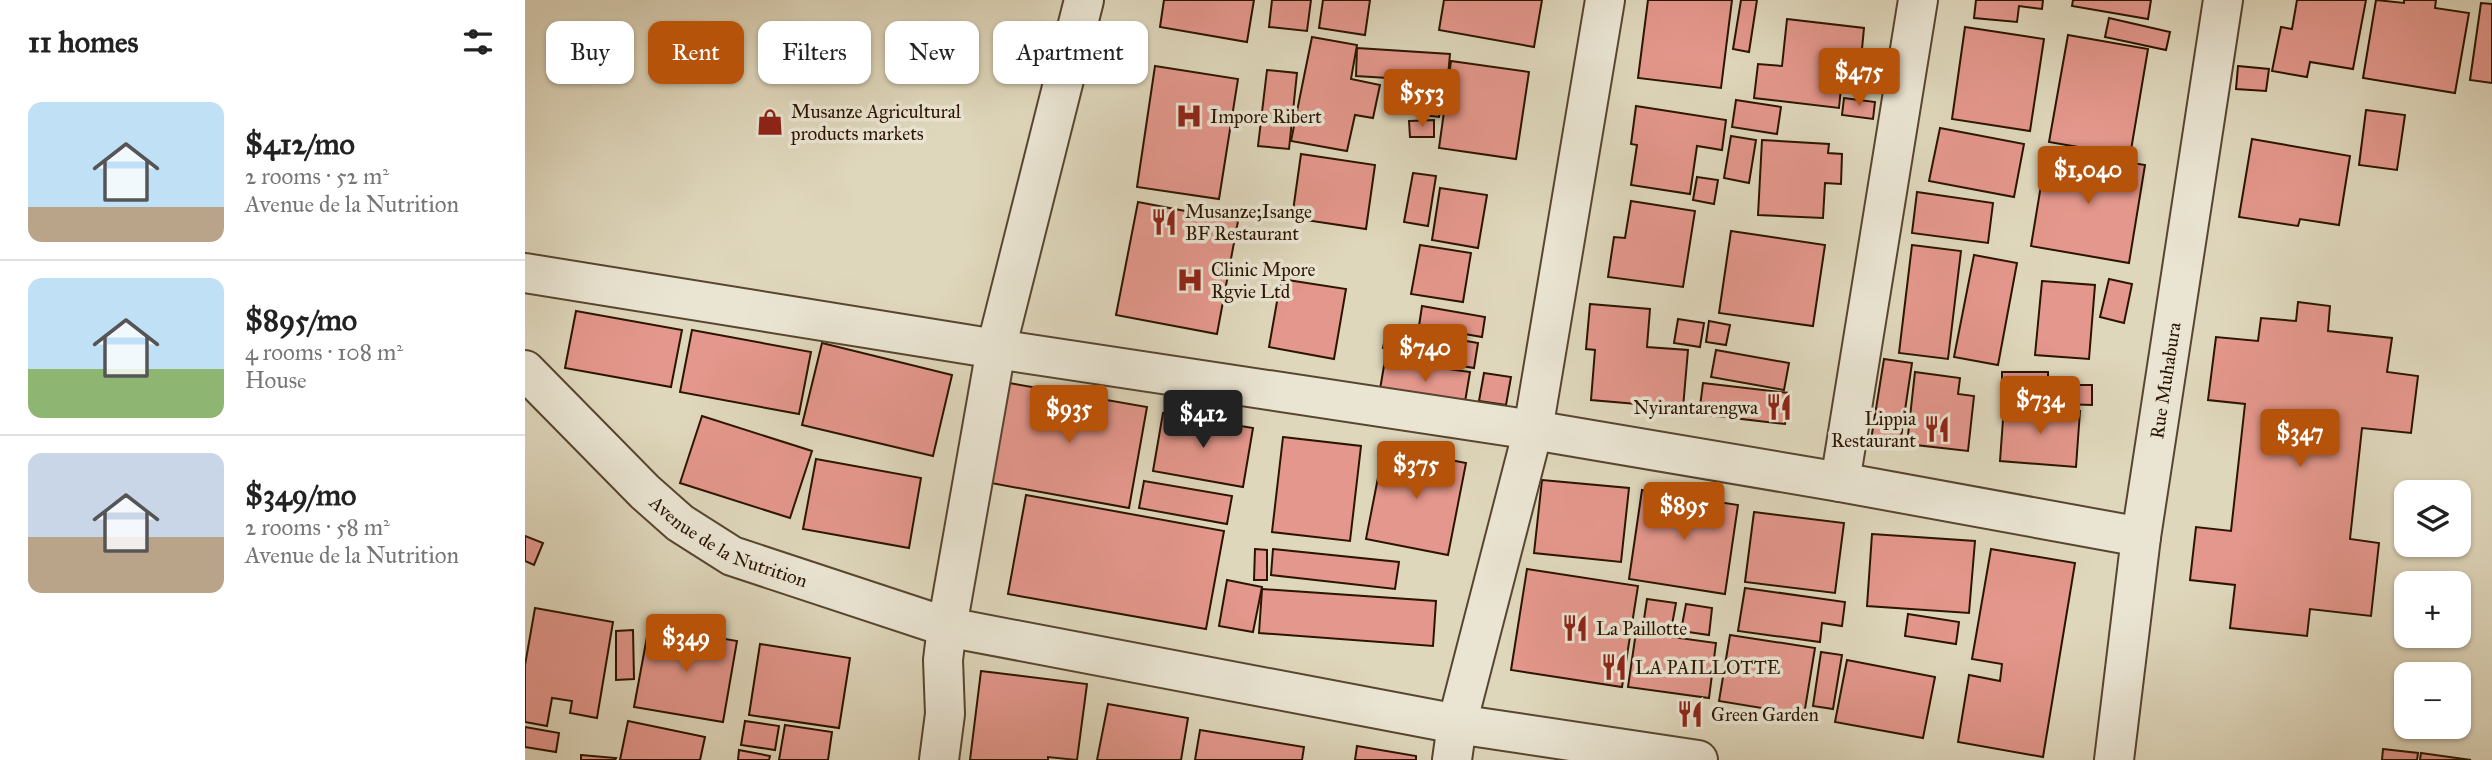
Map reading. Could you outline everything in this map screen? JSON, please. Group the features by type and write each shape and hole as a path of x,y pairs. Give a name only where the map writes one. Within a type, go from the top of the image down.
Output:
{"street":[{"path":"914,760 922,711 945,644 996,349 1084,0"},
{"path":"1455,742 1533,430 1605,0"},
{"path":"1840,482 1918,0"},
{"name":"Rue Muhabura","path":"2114,760 2141,537 2223,0"},
{"path":"525,273 996,349 1533,430 2141,537"},
{"name":"Avenue de la Nutrition","path":"525,370 645,492 680,523 732,556 945,644 1455,742 1698,760"},
{"path":"939,760 945,714 945,644"}],"building":[{"path":"1164,0 1254,0 1247,42 1160,27"},
{"path":"1272,0 1311,0 1307,31 1269,27"},
{"path":"1323,0 1370,0 1365,35 1319,28"},
{"path":"1444,0 1542,0 1534,47 1439,30"},
{"path":"1648,0 1732,0 1721,88 1638,78"},
{"path":"1741,0 1757,0 1749,52 1733,49"},
{"path":"1976,0 2043,0 2042,9 2019,6 2017,22 1974,18"},
{"path":"2073,0 2151,0 2148,19 2072,6"},
{"path":"2297,0 2366,0 2353,69 2310,62 2307,77 2272,71 2281,27 2292,29"},
{"path":"2376,0 2404,3 2404,0 2436,0 2435,8 2469,13 2455,93 2363,78"},
{"path":"2481,3 2492,4 2492,83 2470,80"},
{"path":"2109,18 2170,32 2166,50 2105,37"},
{"path":"1787,19 1864,28 1860,70 1843,68 1839,108 1754,98 1758,64 1782,66"},
{"path":"1965,27 2044,39 2030,131 1952,119"},
{"path":"2068,35 2148,49 2130,156 2049,142"},
{"path":"1312,37 1357,45 1351,79 1380,85 1373,118 1355,115 1347,151 1291,141"},
{"path":"1357,48 1450,54 1448,76 1404,74 1404,79 1356,76"},
{"path":"1451,61 1529,72 1516,159 1439,148"},
{"path":"1155,66 1238,79 1219,199 1137,187"},
{"path":"2238,66 2269,69 2266,91 2236,89"},
{"path":"1267,70 1297,73 1289,149 1258,146"},
{"path":"1418,78 1444,80 1439,117 1414,114"},
{"path":"1844,98 1875,102 1873,119 1842,115"},
{"path":"1736,100 1781,107 1777,134 1732,127"},
{"path":"1636,106 1726,120 1722,150 1697,146 1690,194 1631,185 1637,145 1631,144"},
{"path":"2366,110 2405,115 2397,170 2359,165"},
{"path":"1434,120 1434,137 1410,137 1409,121"},
{"path":"1940,128 2024,144 2014,197 1929,181"},
{"path":"1731,136 1756,140 1749,183 1724,178"},
{"path":"2252,139 2350,156 2339,225 2300,219 2298,226 2239,217"},
{"path":"1762,140 1829,144 1828,153 1842,154 1841,184 1825,183 1823,218 1758,215"},
{"path":"2047,149 2145,165 2129,263 2031,246"},
{"path":"1301,154 1375,165 1366,229 1292,218"},
{"path":"1413,173 1436,176 1428,226 1404,222"},
{"path":"1697,177 1718,180 1714,204 1693,200"},
{"path":"1440,188 1487,195 1478,248 1432,240"},
{"path":"1917,192 1993,203 1988,243 1912,233"},
{"path":"1631,201 1695,211 1683,287 1608,277 1614,237 1625,238"},
{"path":"1138,202 1238,221 1217,334 1116,315"},
{"path":"1731,231 1825,245 1813,326 1719,313"},
{"path":"1420,245 1471,253 1463,302 1411,294"},
{"path":"1912,245 1961,251 1948,359 1899,353"},
{"path":"1974,255 2017,263 1998,365 1954,357"},
{"path":"1281,279 1346,289 1334,359 1269,347"},
{"path":"2109,279 2132,284 2124,323 2100,317"},
{"path":"2042,281 2095,285 2089,359 2035,355"},
{"path":"2298,302 2330,306 2328,331 2392,338 2387,372 2418,376 2411,433 2362,428 2350,539 2379,543 2371,616 2310,609 2307,636 2230,628 2235,585 2190,580 2196,527 2231,531 2245,404 2208,400 2216,337 2258,341 2261,318 2296,321"},
{"path":"1590,304 1650,309 1647,347 1688,350 1683,408 1591,400 1595,350 1586,349"},
{"path":"1422,306 1485,317 1482,337 1419,326"},
{"path":"576,311 682,330 671,387 565,368"},
{"path":"1678,319 1704,323 1700,347 1674,343"},
{"path":"1709,321 1730,325 1726,345 1706,342"},
{"path":"692,330 811,352 799,414 680,392"},
{"path":"1387,330 1421,335 1418,354 1383,348"},
{"path":"1432,335 1478,343 1474,368 1427,360"},
{"path":"822,343 952,375 933,456 802,425"},
{"path":"1716,350 1789,363 1784,390 1711,377"},
{"path":"1884,359 1912,363 1900,444 1871,440"},
{"path":"1385,360 1470,372 1464,408 1379,395"},
{"path":"1915,372 1960,378 1958,394 1974,396 1968,451 1907,444"},
{"path":"2002,372 2048,372 2048,401 2002,401"},
{"path":"1484,373 1511,377 1506,405 1479,401"},
{"path":"1009,383 1147,407 1129,508 991,483"},
{"path":"1703,383 1789,393 1785,424 1699,414"},
{"path":"2061,385 2092,385 2092,405 2060,404"},
{"path":"2004,406 2080,411 2076,467 2000,461"},
{"path":"1163,413 1253,428 1243,487 1153,471"},
{"path":"702,416 812,451 790,518 680,483"},
{"path":"1283,437 1361,446 1350,541 1272,532"},
{"path":"1384,447 1466,463 1448,555 1366,539"},
{"path":"816,459 921,478 909,548 803,529"},
{"path":"1542,480 1629,488 1621,562 1534,553"},
{"path":"1144,481 1232,496 1227,524 1139,508"},
{"path":"1642,490 1738,505 1725,594 1629,579"},
{"path":"1026,495 1224,531 1206,629 1008,594"},
{"path":"1754,512 1844,523 1835,593 1745,582"},
{"path":"1872,534 1975,541 1969,613 1867,606"},
{"path":"525,536 543,543 534,565 525,561"},
{"path":"1255,549 1267,550 1267,580 1254,580"},
{"path":"1273,549 1399,562 1395,589 1271,575"},
{"path":"1991,549 2075,563 2043,757 1958,742 1969,675 2000,681 2002,664 1972,659"},
{"name":"La Paillotte","path":"1527,569 1638,586 1622,687 1511,670"},
{"path":"1227,580 1262,587 1253,632 1219,626"},
{"path":"1745,588 1845,602 1842,626 1822,623 1820,642 1738,631"},
{"path":"1262,589 1436,601 1433,646 1259,633"},
{"path":"1647,599 1676,603 1671,630 1643,626"},
{"path":"1686,604 1712,608 1709,635 1681,631"},
{"path":"535,608 613,622 597,718 570,713 572,701 552,698 547,726 525,722 525,665"},
{"path":"1908,614 1959,622 1956,644 1905,636"},
{"path":"649,626 737,641 723,722 634,707"},
{"path":"633,630 634,679 616,680 616,631"},
{"path":"1636,632 1716,643 1709,698 1628,687"},
{"path":"1730,635 1815,648 1804,715 1719,701"},
{"path":"760,644 850,658 839,728 749,715"},
{"path":"1821,652 1842,655 1833,709 1813,706"},
{"path":"1847,660 1935,677 1923,738 1835,722"},
{"path":"981,671 1087,684 1077,760 1048,757 1048,760 970,760"},
{"path":"1108,704 1188,718 1181,760 1097,760"},
{"path":"628,721 705,737 700,760 620,760"},
{"path":"745,721 779,726 775,750 741,745"},
{"path":"785,725 832,732 828,760 779,760"},
{"path":"525,727 559,733 556,752 525,747"},
{"path":"1200,730 1304,747 1302,760 1195,760"},
{"path":"1357,746 1416,756 1416,760 1355,760"},
{"path":"2383,749 2418,753 2417,760 2382,760"},
{"path":"739,750 770,756 769,760 738,760"},
{"path":"2421,753 2471,760 2420,760"},
{"path":"581,755 616,758 581,760"}],"place":[{"name":"Impore Ribert","path":"1189,116"},
{"name":"Musanze Agricultural products markets","path":"770,122"},
{"name":"Musanze;Isange BF Restaurant","path":"1164,222"},
{"name":"Clinic Mpore Rgvie Ltd","path":"1190,280"},
{"name":"Nyirantarengwa","path":"1779,407"},
{"name":"Lippia Restaurant","path":"1937,429"},
{"name":"La Paillotte","path":"1575,628"},
{"name":"LA PAILLOTTE","path":"1614,667"},
{"name":"Green Garden","path":"1690,714"}]}
